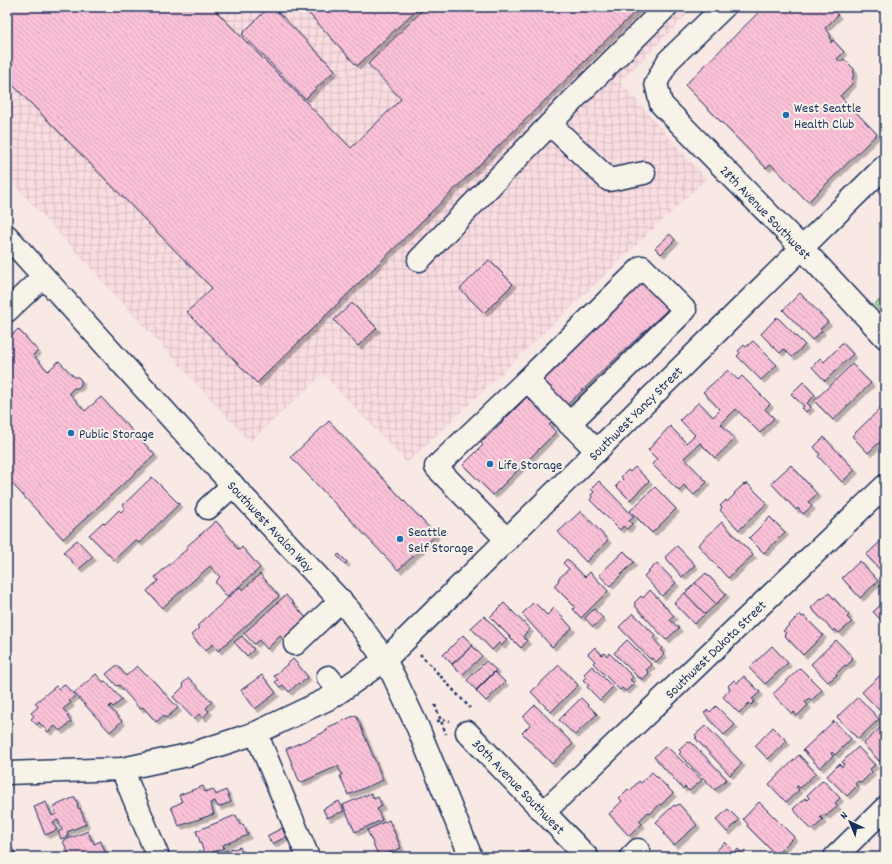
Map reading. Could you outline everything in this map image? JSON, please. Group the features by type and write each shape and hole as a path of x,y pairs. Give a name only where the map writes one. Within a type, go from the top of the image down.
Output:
{"street":[{"path":"419,260 550,124 666,7"},
{"name":"28th Avenue Southwest","path":"724,7 668,61 656,83 661,104 802,248 885,337"},
{"path":"550,124 609,180 644,173"},
{"name":"Southwest Yancy Street","path":"7,773 122,769 188,754 256,733 332,696 334,684 385,660 885,166"},
{"name":"Southwest Avalon Way","path":"7,236 133,377 350,611 385,660 418,728 471,857"},
{"path":"506,540 436,468 642,267 685,310 569,424"},
{"path":"7,310 43,277"},
{"path":"526,380 597,451"},
{"path":"208,508 232,485"},
{"name":"Southwest Dakota Street","path":"544,812 885,486"},
{"path":"295,644 340,600"},
{"path":"256,733 308,857"},
{"name":"30th Avenue Southwest","path":"458,736 544,812 587,857"},
{"path":"122,769 158,857"},
{"path":"835,857 885,808"}],"path":[{"path":"415,649 470,708"},
{"path":"435,705 458,736"}],"shaded area":[{"path":"7,7 695,7 620,82 706,179 407,463 323,374 250,442 7,177"}],"green space":[{"path":"885,297 885,317 874,304"}],"building":[{"path":"7,7 212,7 351,148 401,99 368,64 426,7 640,7 257,383 187,312 212,288 7,79 7,42 10,39 7,36"},
{"path":"269,7 273,7 335,70 305,99 242,34"},
{"path":"303,7 419,7 357,66"},
{"name":"West Seattle Health Club","path":"764,7 830,7 838,15 825,28 830,34 831,43 833,40 844,52 837,59 840,62 844,59 854,69 852,84 840,96 877,134 808,202 771,164 766,168 685,85"},
{"path":"670,234 675,240 661,254 655,248"},
{"path":"489,260 513,284 484,313 460,289"},
{"path":"645,278 668,309 567,405 540,377"},
{"path":"800,293 828,322 820,329 822,331 812,340 783,310"},
{"path":"352,303 377,328 358,346 334,320"},
{"path":"777,317 805,345 792,357 784,349 780,353 761,334"},
{"name":"Public Storage","path":"18,329 38,351 33,355 48,371 59,361 74,377 78,377 81,380 81,385 78,388 74,388 69,393 85,411 101,397 155,455 63,539 7,478 7,340"},
{"path":"753,341 777,365 761,380 737,356 740,353 738,351 744,345 746,347"},
{"path":"843,343 853,354 825,381 812,367 820,358 824,362"},
{"path":"852,364 871,383 833,420 814,401"},
{"path":"728,370 738,380 742,376 770,404 765,409 774,418 760,433 736,409 721,424 735,439 715,458 700,443 684,458 707,482 694,495 684,485 679,491 652,464 657,459 648,450 670,426 686,443 695,435 680,420 699,402 713,417 720,410 703,392"},
{"path":"803,382 815,395 807,403 811,407 806,412 802,408 804,406 791,394"},
{"path":"527,397 552,422 549,425 556,432 493,495 463,465 483,445 481,443"},
{"path":"885,404 885,437 868,453 852,436"},
{"path":"329,421 436,535 398,570 291,457"},
{"path":"824,437 855,470 842,482 818,456 820,454 814,447"},
{"path":"791,465 817,494 808,502 812,506 803,514 798,508 796,510 771,483"},
{"path":"635,467 649,481 630,500 616,486 623,479 621,477 628,470 630,472"},
{"path":"152,477 179,504 139,543 135,540 114,560 89,535 103,522 105,524 119,510 121,512 125,508 123,505"},
{"path":"599,481 634,517 629,521 632,524 627,529 623,526 620,530 590,500 592,497 591,495 594,492 591,489"},
{"path":"747,483 767,503 739,530 720,510 722,508 720,506 726,500 727,502 735,494 734,493"},
{"path":"655,487 676,509 652,533 630,511"},
{"path":"581,511 608,540 586,562 558,532"},
{"path":"770,517 785,532 764,553 749,538"},
{"path":"216,521 235,544 234,545 239,550 242,547 260,568 227,597 215,582 220,577 210,566 162,608 147,591 158,581 155,577"},
{"path":"722,522 753,555 728,578 698,545"},
{"path":"883,539 885,541 884,574 866,555"},
{"path":"77,540 93,557 79,569 63,552"},
{"path":"677,546 695,565 682,577 665,557"},
{"path":"624,551 634,562 610,586 599,575"},
{"path":"339,554 347,562 345,564 337,556"},
{"path":"567,559 585,577 590,572 608,591 581,618 573,609 575,607 554,586 559,580 558,579 569,569 563,563"},
{"path":"860,561 878,581 860,598 842,578"},
{"path":"657,563 676,583 662,596 644,576"},
{"path":"706,573 726,594 716,604 695,583"},
{"path":"260,574 279,596 218,651 213,644 205,651 191,635 199,628 197,626 240,587 243,590"},
{"path":"695,583 716,604 705,614 685,593"},
{"path":"650,590 674,616 670,620 679,628 666,640 635,606 636,605 634,603 641,596 643,598"},
{"path":"685,593 705,614 694,624 674,603"},
{"path":"829,593 849,615 847,617 852,622 839,633 835,629 833,631 811,608 821,598 822,599"},
{"path":"286,595 307,619 284,640 280,636 267,649 259,640 254,644 244,633"},
{"path":"885,601 885,624 873,612"},
{"path":"534,602 547,615 554,608 572,628 552,647 522,614"},
{"path":"504,603 530,629 523,636 527,641 521,648 490,617"},
{"path":"594,609 603,618 593,627 585,618"},
{"path":"633,613 656,636 653,638 662,648 660,650 664,654 656,662 652,658 650,659 619,627"},
{"path":"800,614 802,617 804,616 823,635 803,655 784,635 786,633 783,631"},
{"path":"484,616 507,640 501,646 499,643 492,650 471,628"},
{"path":"463,635 473,645 452,664 443,655"},
{"path":"242,636 254,649 247,656 234,642"},
{"path":"627,640 652,665 646,670 649,673 642,680 614,653"},
{"path":"836,640 853,658 851,660 852,661 846,666 845,665 836,674 837,675 828,682 811,664"},
{"path":"472,646 482,656 462,675 452,665"},
{"path":"772,646 788,663 765,684 749,668"},
{"path":"595,647 602,655 604,653 607,656 609,653 633,677 630,680 634,683 626,691 622,688 620,690 593,663 595,661 588,654"},
{"path":"293,659 308,677 300,684 298,683 289,692 283,685 280,687 275,682 278,680 274,676"},
{"path":"486,661 496,670 476,690 467,680"},
{"path":"117,665 126,676 137,666 146,675 147,674 178,708 166,718 164,715 156,722 143,707 140,709 119,685 117,686 106,674"},
{"path":"559,665 578,685 551,712 531,692"},
{"path":"592,666 613,687 600,700 587,687 589,685 583,680 587,676 584,674"},
{"path":"800,668 822,690 811,701 809,698 805,702 808,705 797,716 794,712 792,714 773,694"},
{"path":"885,671 885,704 879,710 862,692"},
{"path":"495,672 505,682 486,701 476,691"},
{"path":"96,674 103,682 105,681 122,700 113,707 111,705 109,707 122,721 110,732 74,693"},
{"path":"262,675 276,693 255,709 241,690"},
{"path":"744,676 760,692 752,699 755,701 751,705 749,703 739,713 723,697 730,689 728,686 734,680 737,683"},
{"path":"189,678 212,702 206,708 209,711 203,718 199,714 194,719 173,697 184,686 182,684"},
{"path":"64,684 75,696 69,701 71,703 63,709 69,715 67,716 71,722 60,731 55,726 48,732 39,722 37,725 31,719 34,716 31,713 38,707 35,703 56,686 59,689"},
{"path":"858,697 879,719 858,739 837,717"},
{"path":"581,698 597,714 575,735 559,720"},
{"path":"535,705 573,744 552,764 522,733 530,725 523,717"},
{"path":"716,706 735,725 724,735 704,713 708,710 710,712"},
{"path":"356,715 383,780 348,795 340,776 342,775 338,766 300,783 286,749 327,731 326,728"},
{"path":"834,721 851,739 835,755 832,752 831,754 833,756 820,768 803,750"},
{"path":"705,726 742,763 730,775 695,738 697,737 695,735"},
{"path":"773,727 787,741 768,759 755,746"},
{"path":"881,727 885,731 885,755 879,761 863,744"},
{"path":"688,742 691,742 727,779 715,790 679,754 681,752 679,750"},
{"path":"666,746 702,780 689,791 685,787 683,789 654,757"},
{"path":"858,747 875,765 870,769 872,772 861,783 858,781 855,784 857,786 847,796 827,776 839,764 842,767 844,764 842,762"},
{"path":"799,755 816,773 800,788 798,786 796,787 799,790 786,802 769,784"},
{"path":"652,772 673,793 650,814 648,812 639,821 642,824 629,836 609,814 622,801 619,798 628,789 630,791 639,781 641,783"},
{"path":"823,780 840,798 835,803 838,806 826,816 824,814 820,817 823,820 812,830 793,809 805,798 807,800 809,798 807,795"},
{"path":"203,786 205,792 213,789 216,795 226,790 231,802 218,807 215,801 210,803 214,814 179,826 171,807 182,802 179,795"},
{"path":"371,793 374,799 378,797 382,806 377,809 382,820 355,832 343,805"},
{"path":"75,797 86,824 67,832 68,836 61,839 58,832 62,830 58,820 53,822 57,830 45,835 34,807 46,802 52,816 56,814 54,807"},
{"path":"339,801 344,811 327,818 323,809"},
{"path":"759,802 794,837 776,855 747,826 748,824 743,819"},
{"path":"679,804 697,825 674,845 656,822 674,805 676,806"},
{"path":"728,809 739,820 727,832 716,820"},
{"path":"236,815 240,825 243,824 248,835 223,845 224,848 205,855 196,831"},
{"path":"389,820 401,848 379,857 367,830"},
{"path":"282,828 286,837 272,844 267,836"},
{"path":"88,831 94,844 101,841 105,852 98,855 98,857 70,857 63,841"},
{"path":"7,841 17,857 7,857"},
{"path":"725,842 735,852 738,849 746,857 721,857 715,852"},
{"path":"240,847 244,857 216,857 215,855 233,848"},
{"path":"529,850 536,857 511,857"}],"place":[{"name":"West Seattle Health Club","path":"786,115"},
{"name":"Public Storage","path":"71,433"},
{"name":"Life Storage","path":"490,464"},
{"name":"Seattle Self Storage","path":"400,539"}]}
